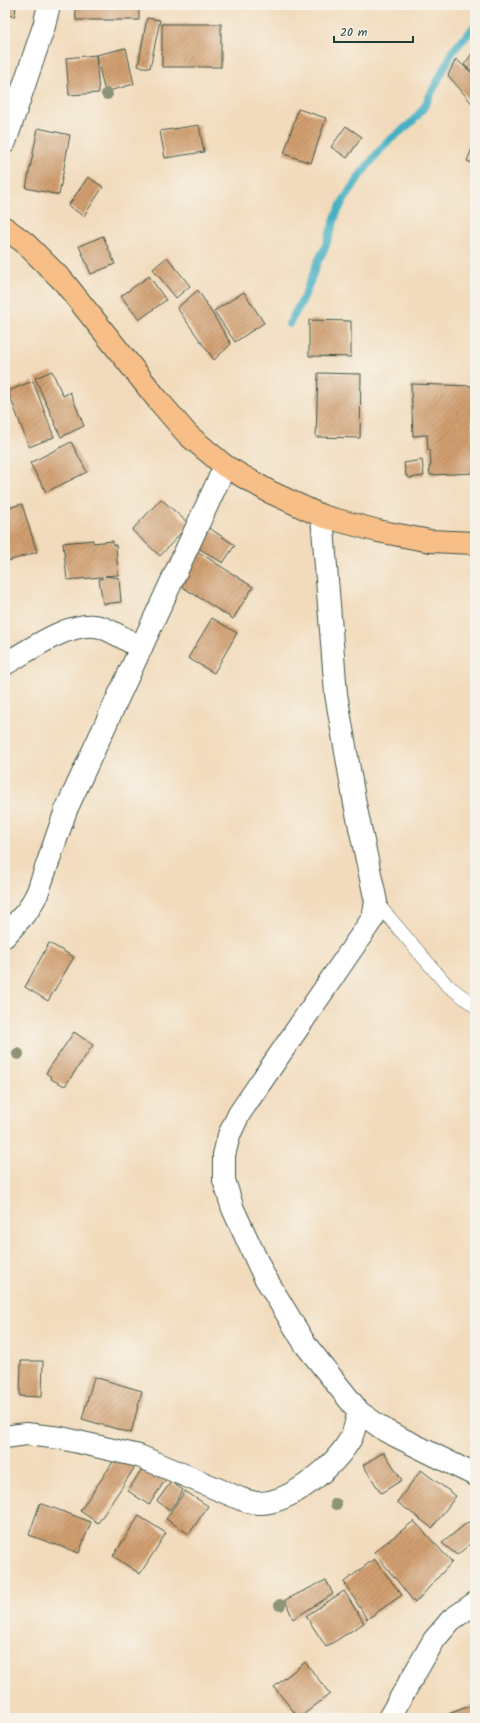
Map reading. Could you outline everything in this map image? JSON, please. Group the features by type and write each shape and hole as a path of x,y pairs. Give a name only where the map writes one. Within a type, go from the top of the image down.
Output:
{"main road":[{"path":"5,228 25,243 64,282 163,406 188,434 224,466 270,492 322,516 378,532 430,541 475,543"}],"street":[{"path":"5,142 44,26 49,5"},
{"path":"5,936 28,910 37,894 66,810 224,466"},
{"path":"322,516 336,694 354,804 376,902 373,918 239,1114 229,1135 224,1155 224,1180 233,1209 263,1274 305,1344 359,1412 386,1431 475,1475"},
{"path":"5,664 44,642 82,626 100,627 141,648"},
{"path":"5,1437 26,1434 61,1438 139,1456 241,1500 259,1503 277,1500 294,1493 323,1471 340,1454 352,1437 359,1412"},
{"path":"390,1718 434,1640 451,1620 475,1603"}],"lane":[{"path":"376,902 446,984 475,1006"}],"building":[{"path":"5,5 16,5 15,16 5,15"},
{"path":"75,5 139,5 139,20 76,20"},
{"path":"147,18 160,20 150,68 138,66"},
{"path":"162,24 221,24 221,67 162,67"},
{"path":"126,48 134,84 105,92 96,55"},
{"path":"475,49 475,74 464,65"},
{"path":"96,55 99,93 69,95 66,58"},
{"path":"456,59 475,76 475,107 448,75"},
{"path":"298,109 326,118 311,163 284,154"},
{"path":"199,125 204,152 165,158 160,131"},
{"path":"346,126 362,137 347,158 331,147"},
{"path":"38,128 70,135 59,195 26,188"},
{"path":"475,141 475,164 467,161"},
{"path":"88,177 103,187 84,216 68,206"},
{"path":"103,236 115,264 91,274 79,246"},
{"path":"167,257 190,286 176,298 153,269"},
{"path":"149,276 166,300 139,320 121,296"},
{"path":"198,290 231,344 214,360 177,308"},
{"path":"244,292 264,323 235,342 214,311"},
{"path":"309,320 351,321 351,357 309,356"},
{"path":"52,371 63,396 70,392 84,426 61,437 35,378"},
{"path":"318,373 361,374 360,438 316,437"},
{"path":"33,381 54,437 29,447 8,391"},
{"path":"411,384 474,386 472,434 475,473 430,475 430,450 428,450 427,435 413,436"},
{"path":"71,442 87,472 46,492 30,463"},
{"path":"422,460 424,476 409,478 406,476 404,463"},
{"path":"161,499 189,524 160,556 132,530"},
{"path":"22,504 37,552 5,562 5,509"},
{"path":"203,524 235,545 223,563 190,543"},
{"path":"93,540 93,543 113,541 113,545 116,545 118,575 105,576 119,578 121,602 103,604 99,579 102,579 102,577 67,580 63,543"},
{"path":"183,542 253,587 233,619 162,574"},
{"path":"212,618 237,633 214,673 188,658"},
{"path":"49,943 74,957 48,1001 25,987"},
{"path":"74,1032 93,1045 65,1086 51,1079 52,1078 46,1073"},
{"path":"21,1361 43,1361 42,1397 20,1396"},
{"path":"94,1377 142,1391 131,1433 82,1419"},
{"path":"384,1452 402,1480 381,1493 363,1465"},
{"path":"119,1453 137,1464 98,1523 80,1511"},
{"path":"144,1465 166,1479 149,1505 128,1491"},
{"path":"421,1470 456,1496 432,1528 397,1502"},
{"path":"171,1482 183,1490 170,1510 157,1501"},
{"path":"185,1491 208,1506 189,1534 166,1519"},
{"path":"40,1503 91,1522 79,1553 29,1535"},
{"path":"139,1516 166,1533 140,1574 113,1556"},
{"path":"414,1521 452,1562 415,1603 374,1552"},
{"path":"468,1522 475,1527 475,1540 457,1555 442,1543"},
{"path":"374,1559 402,1595 367,1619 344,1582"},
{"path":"326,1580 333,1594 293,1619 285,1600"},
{"path":"344,1591 364,1623 326,1647 306,1616"},
{"path":"305,1662 330,1694 299,1718 274,1687"},
{"path":"475,1704 475,1718 438,1718"}],"waterway":[{"path":"289,324 304,297 318,261 325,248 336,215 343,201 361,174 385,144 412,122 423,109 453,51 475,26"}]}
